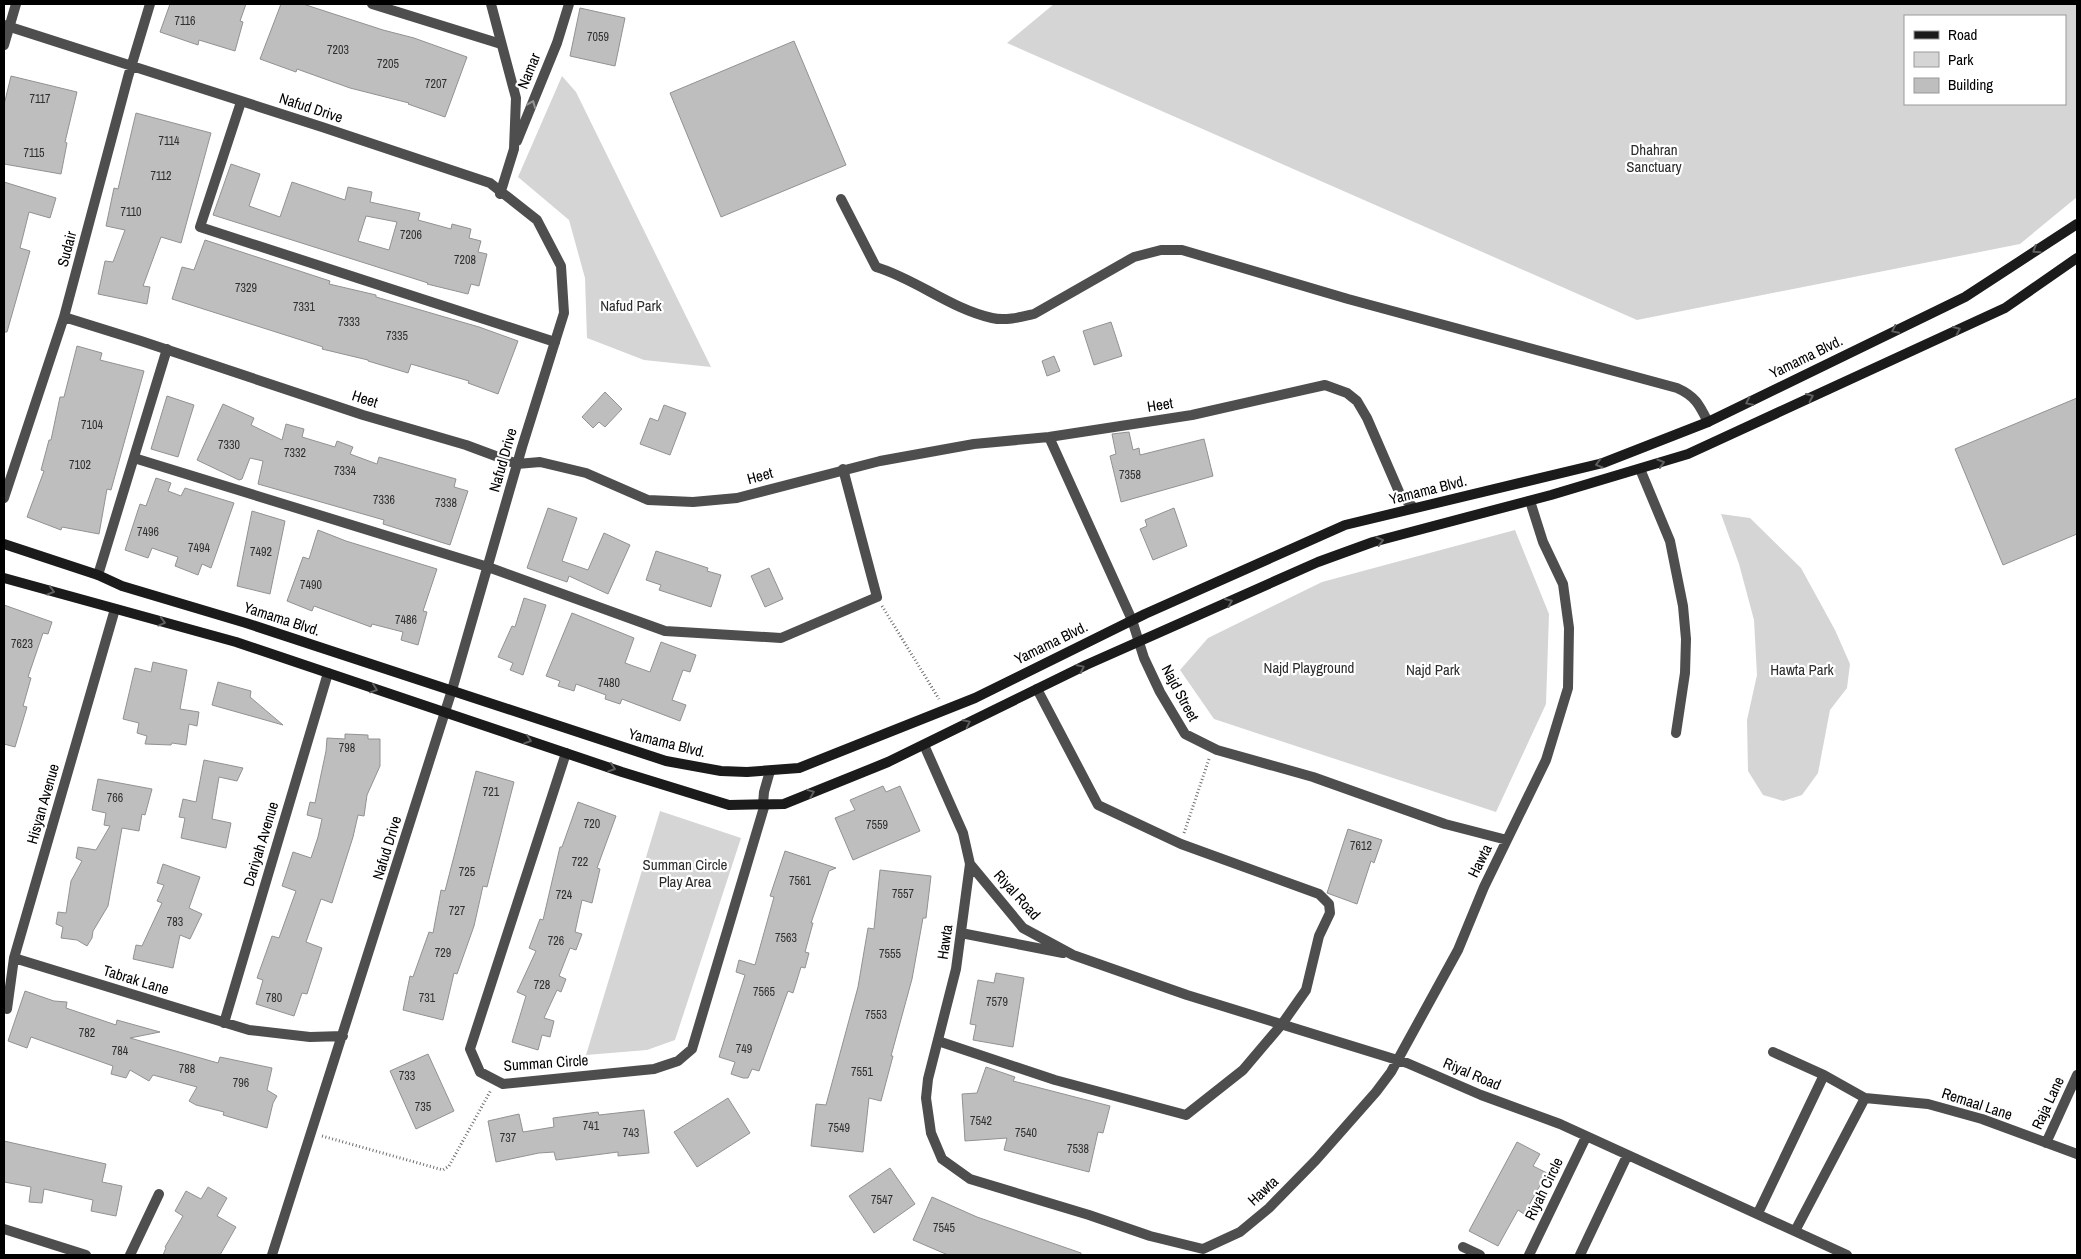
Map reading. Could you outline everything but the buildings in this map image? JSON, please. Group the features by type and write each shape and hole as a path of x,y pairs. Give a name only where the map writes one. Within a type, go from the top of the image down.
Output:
{"main road":[{"name":"Yamama Blvd.","path":"4,544 122,586 246,623 666,761 721,771 770,771 799,768 975,698 1132,620 1345,525 1604,463 1708,422 1964,296 2077,224"},
{"path":"4,578 236,642 566,753 729,805 784,804 888,762 1037,689 1318,562 1373,542 1530,501 1688,454 2005,308 2077,258"}],"street":[{"path":"4,45 6,26 16,4"},
{"name":"Sudair","path":"4,498 64,317 131,67 150,4"},
{"path":"372,4 501,44"},
{"name":"Namar","path":"491,4 516,98 514,149"},
{"name":"Namar","path":"501,193 514,149 557,43 569,4"},
{"name":"Nafud Drive","path":"6,26 490,183 537,220 561,266 564,313 517,464 452,690 272,1255"},
{"path":"241,102 200,227 555,342"},
{"path":"841,199 876,267 893,272 928,291 977,313 994,318 1015,318 1034,314 1134,257 1161,250 1182,250 1348,299 1677,388 1691,395 1701,407 1708,422"},
{"name":"Heet","path":"64,317 167,349 363,415 466,445 517,464 540,462 586,473 648,500 693,502 737,498 843,469 974,444 1049,437 1192,415 1325,385 1347,393 1357,401 1367,418 1400,494 1414,508"},
{"path":"98,576 167,349"},
{"name":"Najd Street","path":"1049,437 1132,620 1160,692 1185,734 1218,750 1313,777 1445,824 1507,840"},
{"path":"134,458 488,567 665,631 781,638 877,597 843,469"},
{"path":"1640,469 1670,541 1683,606 1686,639 1685,673 1676,733"},
{"name":"Hawta","path":"924,745 963,834 970,864 956,969 928,1079 926,1098 931,1133 942,1159 970,1179 1089,1215 1150,1236 1203,1249 1240,1232 1269,1208 1316,1160 1376,1092 1398,1060 1458,950 1484,887 1546,760 1568,688 1569,628 1563,584 1543,542 1530,501"},
{"name":"Hisyan Avenue","path":"7,1009 14,958 115,609"},
{"name":"Dariyah Avenue","path":"224,1023 328,673"},
{"path":"938,1041 1055,1080 1186,1115 1243,1070 1282,1024 1306,990 1319,936 1330,913 1329,904 1319,894 1181,844 1098,805 1037,689"},
{"name":"Summan Circle","path":"566,753 470,1049 480,1072 503,1084 654,1069 678,1061 692,1048 764,804 764,792 770,771"},
{"name":"Riyal Road","path":"970,864 1023,928 1072,955"},
{"name":"Riyal Road","path":"961,933 1072,955 1187,995 1398,1060 1481,1095 1560,1124 1847,1255"},
{"name":"Tabrak Lane","path":"14,958 249,1030 310,1037 343,1036"},
{"name":"Remaal Lane","path":"1773,1052 1824,1075 1865,1098 1928,1104 1982,1119 2077,1154"},
{"path":"1758,1213 1824,1075"},
{"name":"Raja Lane","path":"2046,1143 2077,1075"},
{"path":"1795,1231 1865,1098"},
{"name":"Riyah Circle","path":"1529,1255 1586,1137"},
{"path":"1580,1255 1627,1156"},
{"path":"130,1255 160,1194"},
{"path":"4,1229 86,1255"},
{"path":"1463,1247 1480,1255"}],"path":[{"path":"877,597 945,709"},
{"path":"1181,844 1213,746"},
{"path":"312,1133 443,1170 448,1166 497,1081"}],"green space":[{"name":"Dhahran Sanctuary","path":"1054,4 2077,4 2077,197 2020,244 1637,320 1007,43"},
{"name":"Nafud Park","path":"562,76 576,92 711,367 644,360 587,338 585,278 569,220 518,177"},
{"name":"Hawta Park","path":"1721,514 1750,518 1801,568 1835,630 1850,664 1847,688 1830,710 1818,773 1802,795 1783,801 1763,795 1748,771 1747,720 1757,675 1754,620 1739,564"},
{"name":"Najd Park","path":"1515,530 1549,614 1546,704 1496,812 1214,719 1180,670 1208,638 1322,582"},
{"name":"Summan Circle Play Area","path":"660,811 741,838 675,1040 647,1050 586,1055"}],"park label":[{"name":"Najd Playground","path":"1309,668"}]}
